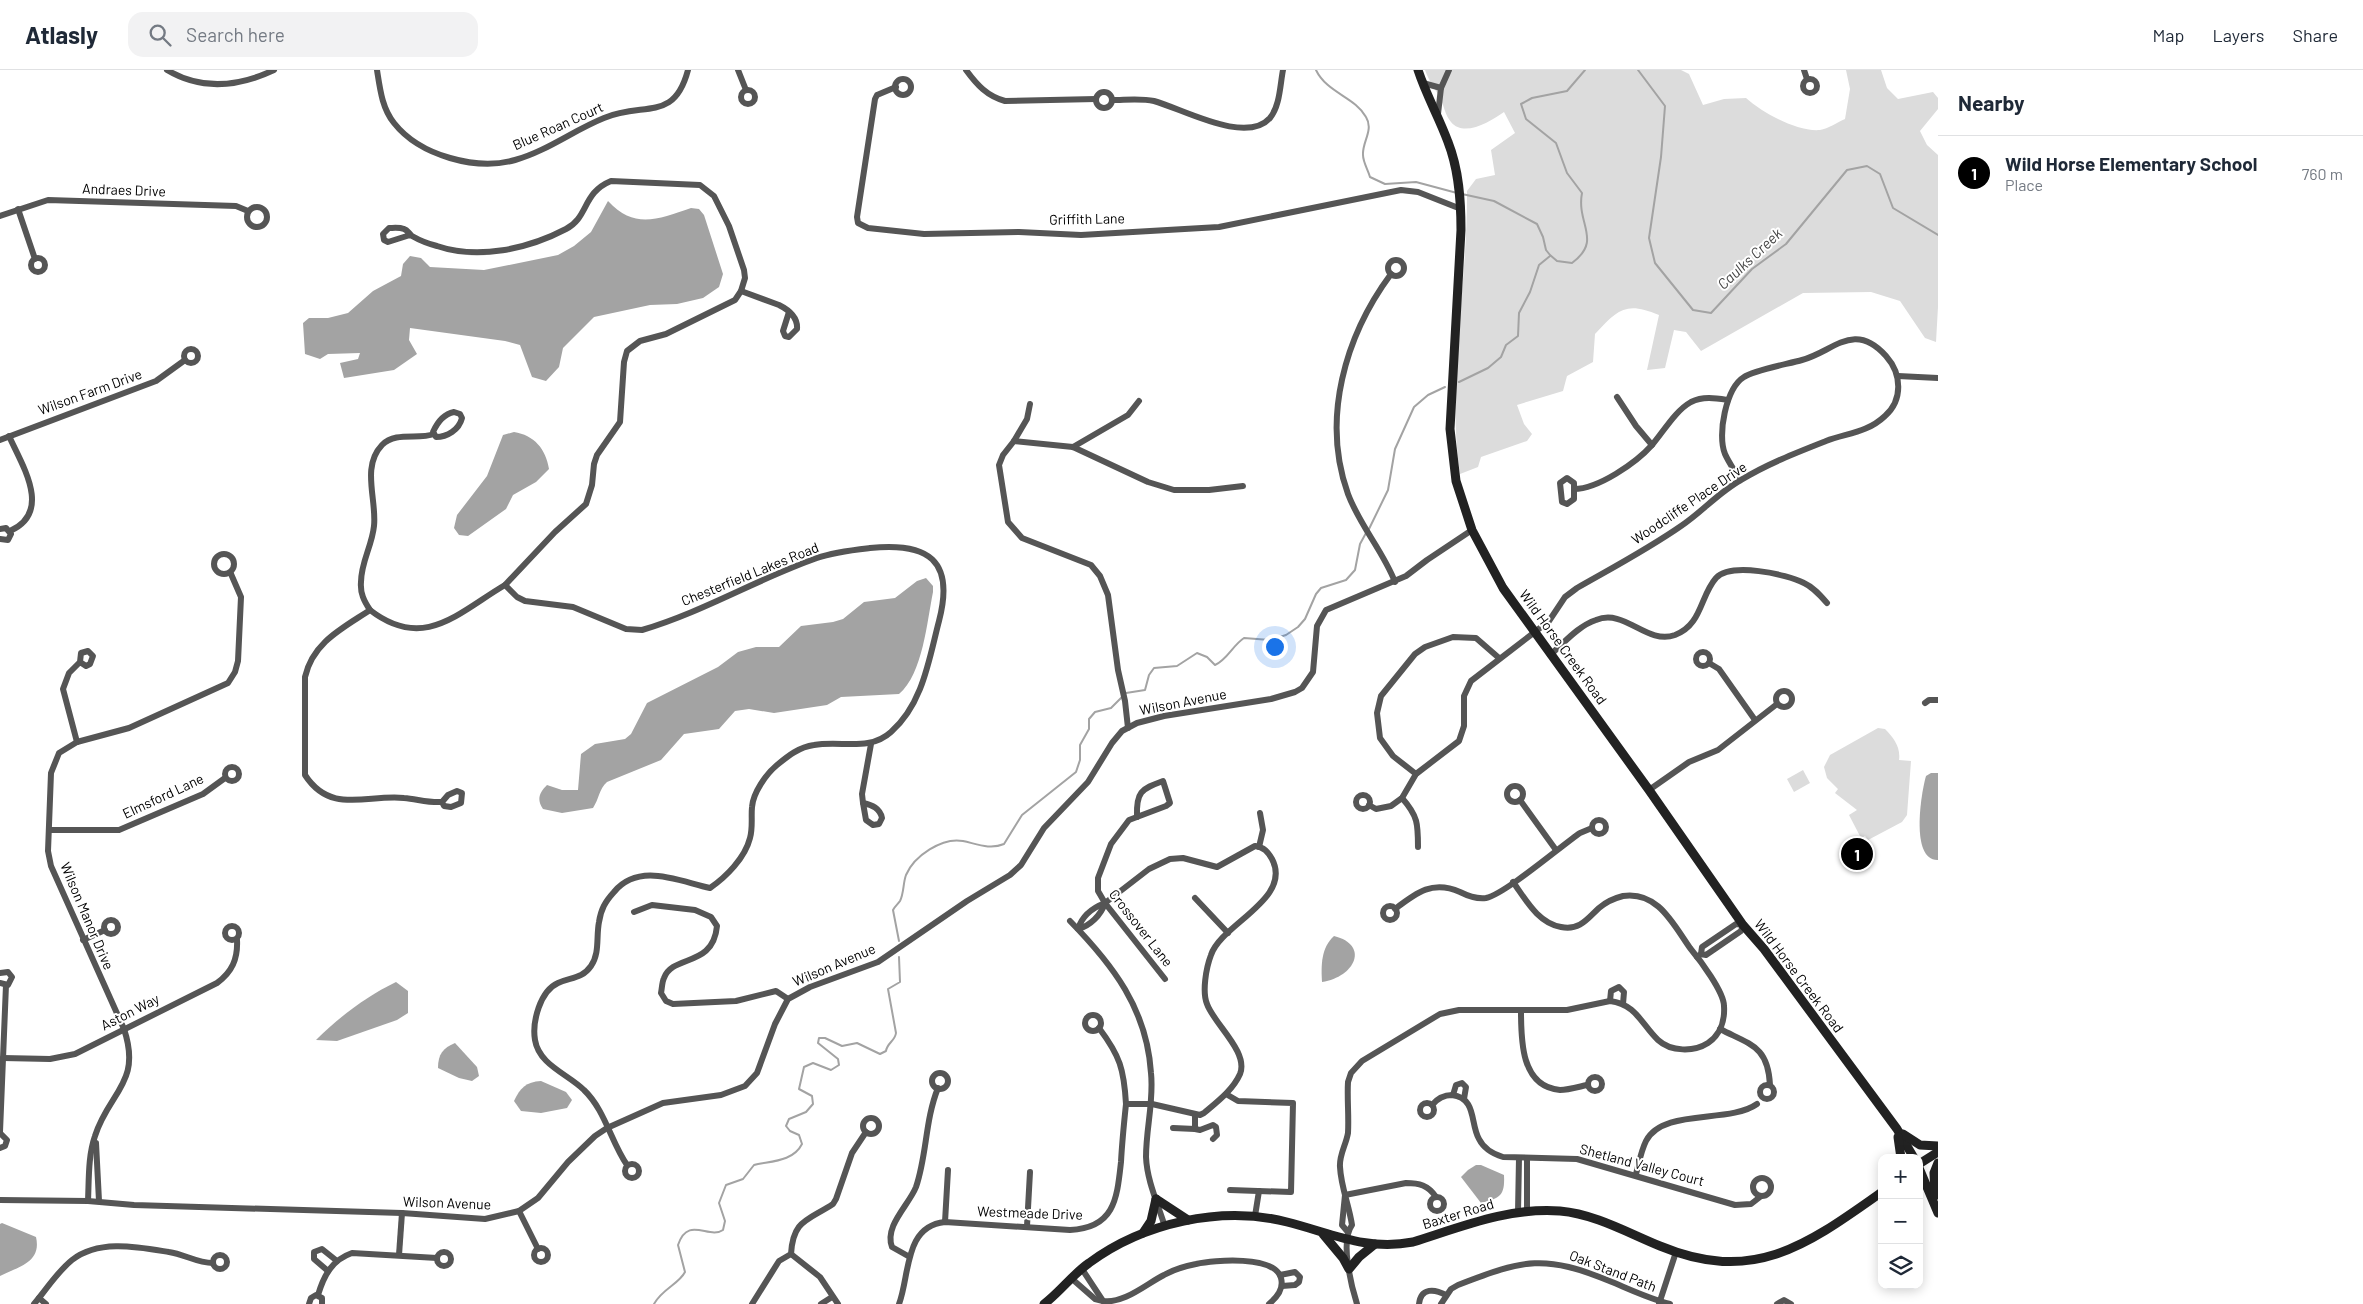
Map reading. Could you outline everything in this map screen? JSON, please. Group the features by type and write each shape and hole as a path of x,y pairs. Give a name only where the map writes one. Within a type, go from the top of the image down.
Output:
{"main road":[{"name":"Wild Horse Creek Road","path":"1418,70 1449,143 1458,178 1461,206 1450,430 1456,481 1472,530 1503,588 1550,655 1649,790 1743,925 1764,949 1896,1129 1912,1154"},
{"path":"1896,1129 1913,1142 1938,1146"},
{"path":"1896,1129 1900,1154"},
{"path":"1923,1161 1938,1152"},
{"path":"1937,1210 1934,1182 1938,1163"},
{"path":"1923,1177 1937,1210"},
{"path":"1923,1193 1937,1210"},
{"name":"Baxter Road","path":"1044,1304 1071,1278 1109,1250 1143,1233 1165,1226 1188,1220 1218,1216 1255,1216 1287,1222 1323,1234 1347,1236 1375,1244 1413,1242 1494,1217 1522,1212 1563,1212 1592,1218 1676,1252 1719,1261 1749,1261 1776,1256 1824,1234 1878,1195"},
{"path":"1143,1233 1151,1221 1156,1199 1165,1207 1188,1220"},
{"path":"1323,1234 1343,1258 1349,1269 1358,1257 1375,1244"}],"street":[{"path":"167,70 198,84 220,85 247,82 274,70"},
{"name":"Blue Roan Court","path":"377,70 381,97 387,111 394,123 406,135 434,152 449,158 498,164 530,154 606,117 669,103 680,92 688,70"},
{"path":"738,70 746,90"},
{"path":"904,70 904,79 911,86 909,92 900,94 896,87 898,81 904,79"},
{"path":"966,70 980,88 992,97 1005,101 1096,100"},
{"path":"1112,100 1153,101 1231,127 1252,128 1265,122 1276,109 1283,70"},
{"path":"1438,116 1441,88 1449,70"},
{"path":"1804,70 1807,80"},
{"path":"1423,83 1441,88"},
{"name":"Griffith Lane","path":"896,87 877,95 875,99 857,217 862,227 924,234 1019,232 1081,235 1218,227 1400,190 1418,192 1461,206"},
{"path":"1096,100 1098,95 1104,92 1109,94 1112,100"},
{"path":"1096,100 1097,104 1104,108 1112,100"},
{"path":"410,236 453,251 467,253 496,251 546,237 574,224 591,194 598,186 610,181 700,184 714,196 729,226 745,278 741,291 735,300 666,334 640,341 627,352 624,362 623,403 620,422 597,455 592,485 586,504 555,532 505,585 459,616 433,627 419,630 393,625 370,610 364,600 360,584 363,564 374,528 375,514 371,478 374,462 382,445 390,439 434,434 438,437 454,431 461,422 460,414 454,412 448,414 435,428 434,434"},
{"name":"Andraes Drive","path":"0,216 48,200 236,206 248,211"},
{"path":"18,209 35,258"},
{"path":"1391,274 1370,305 1353,340 1338,403 1339,447 1348,495 1395,582"},
{"path":"741,291 779,304 789,312"},
{"path":"1740,480 1724,453 1721,429 1732,390 1744,377 1804,360 1841,341 1862,340 1881,350 1898,376 1938,378"},
{"name":"Wilson Farm Drive","path":"0,440 156,381 185,360"},
{"name":"Woodcliffe Place Drive","path":"1402,798 1416,774 1459,741 1464,726 1464,701 1468,685 1549,621 1565,597 1681,526 1740,480 1825,442 1866,430 1886,415 1894,404 1898,396 1898,376"},
{"path":"1617,397 1636,426 1652,444"},
{"path":"1574,489 1598,484 1640,457 1682,409 1692,402 1708,397 1728,400"},
{"path":"1073,447 1128,415 1138,401"},
{"path":"1030,404 1027,419 1003,455 999,465 1008,522 1022,538 1085,562 1095,569 1108,595 1118,670 1126,701 1128,728"},
{"path":"0,539 8,540 10,532 27,519 33,501 31,487 9,436"},
{"path":"1014,441 1073,447 1148,482 1174,490 1209,490 1243,486"},
{"path":"0,529 6,528 10,532"},
{"name":"Wilson Avenue","path":"0,1200 88,1200 134,1205 402,1213 486,1219 519,1211 538,1198 568,1162 595,1136 607,1128 663,1103 721,1095 745,1086 757,1073 775,1024 788,1000 810,987 878,962 973,897 1010,875 1021,864 1044,828 1088,782 1112,743 1128,728 1164,716 1264,701 1295,692 1302,688 1313,672 1317,626 1322,614 1335,604 1395,582 1472,530"},
{"name":"Chesterfield Lakes Road","path":"505,585 517,597 525,601 573,607 626,629 642,630 715,602 817,558 882,547 916,549 928,555 938,567 944,581 944,599 916,700 903,721 890,733 871,744"},
{"path":"1550,655 1584,626 1598,619 1617,618 1655,636 1665,637 1677,634 1689,626 1698,616 1707,590 1717,577 1726,571 1738,569 1791,577 1805,583 1827,603"},
{"name":"Wilson Manor Drive","path":"88,1200 95,1135 128,1075 130,1056 124,1030 51,866 48,851 52,767 59,753 77,742 129,728 228,683 238,660 241,597 231,574"},
{"path":"370,610 322,643 309,662 305,677 305,775 310,783 320,790 349,802 404,798 430,803 442,802"},
{"path":"1416,774 1393,756 1380,738 1377,713 1381,696 1414,654 1425,647 1453,637 1476,638 1500,658"},
{"path":"77,742 62,689 69,672 80,662"},
{"path":"1709,663 1718,669 1755,720"},
{"path":"1925,703 1929,700 1938,700"},
{"path":"1649,790 1689,762 1718,750 1777,704"},
{"path":"628,1165 586,1091 539,1054 534,1027 543,999 549,990 558,983 578,978 592,966 596,955 600,911 606,901 622,883 642,876 670,877 710,888 721,880 747,847 751,836 752,805 763,782 774,768 799,749 814,745 871,744 862,794 863,803"},
{"name":"Elmsford Lane","path":"50,830 119,830 203,794 225,778"},
{"name":"Crossover Lane","path":"1137,817 1138,796 1145,788 1163,781 1170,802 1137,817 1129,820 1111,844 1099,872 1098,891 1105,904 1165,979"},
{"path":"1369,805 1376,809 1384,808 1402,798 1414,810 1418,847"},
{"path":"1520,800 1556,850"},
{"path":"1259,847 1263,830 1260,813"},
{"path":"1395,909 1427,888 1447,887 1476,898 1486,898 1513,882 1580,832 1592,828"},
{"path":"1078,928 1085,927 1102,912 1105,904 1149,869 1170,859 1183,858 1217,866 1244,851 1259,847 1267,851 1275,865 1274,883 1268,894 1228,933 1210,957 1205,996 1211,1013 1240,1058 1239,1075 1226,1094 1204,1114 1196,1115 1152,1104 1126,1104"},
{"path":"1357,1304 1349,1269 1347,1236 1342,1225 1345,1195 1341,1176 1340,1156 1347,1136 1348,1082 1355,1067 1376,1051 1440,1014 1459,1010 1521,1012 1567,1010 1610,1001 1623,1004 1640,1016 1658,1040 1686,1050 1700,1048 1710,1041 1720,1029 1724,1012 1723,998 1699,956 1659,906 1645,897 1618,897 1600,907 1578,926 1561,928 1539,916 1513,882"},
{"path":"1195,898 1228,933"},
{"path":"634,912 652,905 695,910 711,917 717,926 713,944 707,950 694,959 672,968 664,976 661,993 666,1001 673,1004 736,1001 776,991 788,1000"},
{"path":"1070,921 1115,972 1130,996 1148,1047 1152,1072 1152,1104 1146,1158 1148,1179 1165,1226"},
{"path":"1699,956 1702,948 1736,924 1743,925"},
{"path":"83,940 104,930"},
{"name":"Aston Way","path":"3,1058 50,1059 66,1057 124,1030 223,978 230,972 236,957 237,940"},
{"path":"0,973 6,971 11,975 11,982 3,984 0,1133 7,1140 5,1146 0,1148"},
{"path":"1610,1001 1611,991 1619,987 1624,992 1623,1004"},
{"path":"1521,1012 1521,1043 1535,1078 1543,1085 1562,1090 1586,1085"},
{"name":"Westmeade Drive","path":"899,1304 908,1256 922,1232 936,1222 1081,1229 1095,1225 1109,1213 1117,1198 1126,1104 1123,1069 1112,1045 1099,1028"},
{"path":"1636,1174 1646,1140 1662,1126 1674,1122 1746,1111 1774,1095 1774,1088 1770,1085 1768,1064 1762,1053 1720,1029"},
{"name":"Shetland Valley Court","path":"1453,1096 1456,1084 1462,1083 1466,1087 1464,1099 1471,1110 1477,1137 1483,1145 1495,1154 1519,1158 1578,1159 1636,1174 1735,1205 1751,1204 1760,1197"},
{"path":"1760,1102 1761,1089 1766,1084 1770,1085"},
{"path":"908,1256 892,1247 890,1236 916,1187 932,1104 938,1088"},
{"path":"1226,1094 1238,1101 1293,1103 1291,1192 1230,1190"},
{"path":"1432,1105 1436,1100 1453,1096 1464,1099"},
{"path":"1195,1129 1196,1115"},
{"path":"1172,1128 1200,1130 1213,1125 1218,1131 1213,1139"},
{"path":"752,1304 780,1261 791,1254 794,1233 798,1226 833,1204 852,1153 866,1132"},
{"path":"95,1135 99,1201"},
{"path":"1519,1158 1522,1212"},
{"path":"1522,1212 1528,1158"},
{"path":"945,1222 948,1170"},
{"path":"1027,1226 1030,1172"},
{"path":"1345,1195 1406,1183 1424,1185 1436,1196"},
{"path":"1255,1216 1259,1191"},
{"path":"519,1211 538,1249"},
{"path":"399,1255 402,1213"},
{"path":"34,1304 71,1261 89,1251 110,1246 171,1252 205,1263 213,1263"},
{"path":"328,1270 314,1259 314,1252 322,1249 337,1260"},
{"path":"1660,1303 1676,1252"},
{"path":"309,1304 311,1298 318,1295 328,1270 337,1260 356,1253 437,1258"},
{"path":"791,1254 820,1277 838,1304"},
{"path":"1071,1278 1095,1299 1116,1304 1126,1302 1168,1273 1206,1262 1232,1261 1264,1264 1271,1266 1280,1275 1282,1286 1277,1297 1269,1304"},
{"name":"Oak Stand Path","path":"1441,1304 1446,1295 1458,1284 1506,1266 1529,1262 1568,1265 1660,1303 1670,1304"},
{"path":"1082,1269 1103,1301"},
{"path":"1280,1275 1295,1272 1300,1277 1299,1282 1295,1285 1282,1286"},
{"path":"1420,1304 1422,1295 1427,1291 1436,1290 1446,1295"},
{"path":"318,1295 322,1300 322,1304"},
{"path":"821,1304 832,1297"},
{"path":"39,1298 46,1304"},
{"path":"1777,1304 1784,1300 1791,1304"}],"shaded area":[{"path":"1425,70 1681,70 1689,74 1703,105 1724,99 1746,98 1761,110 1791,125 1811,130 1830,127 1845,119 1850,89 1846,70 1881,70 1887,88 1898,99 1933,92 1938,98 1938,109 1920,131 1927,145 1938,155 1938,307 1936,342 1925,338 1900,301 1871,292 1803,293 1701,351 1686,332 1674,330 1665,368 1647,370 1659,315 1630,308 1617,313 1595,334 1593,362 1567,376 1563,391 1517,405 1524,424 1532,434 1527,441 1481,457 1478,467 1460,474 1456,439 1455,403 1467,191 1476,179 1495,175 1491,150 1515,133 1504,112 1478,126 1470,128 1456,127 1447,116 1440,97"},
{"path":"608,201 628,216 647,220 668,216 691,208 699,209 704,215 723,274 719,287 703,298 677,304 650,305 594,317 563,348 559,367 546,381 532,377 520,345 505,341 410,328 409,340 417,354 394,370 344,378 340,363 358,359 360,353 328,354 320,359 305,354 303,323 309,318 328,318 348,313 373,291 401,276 403,264 410,256 421,258 430,267 484,270 558,255 574,246 591,232"},
{"path":"514,432 527,436 538,444 545,455 549,469 536,482 513,495 506,509 468,536 459,535 454,528 457,515 487,476 503,435"},
{"path":"926,578 933,586 933,592 923,646 914,674 899,694 841,697 827,705 774,713 749,709 735,711 719,729 684,734 661,760 607,782 602,788 593,808 562,813 543,809 539,799 542,790 547,785 562,790 578,790 581,754 595,744 625,739 631,734 647,703 718,667 738,652 756,647 779,647 801,626 843,619 864,602 895,598 917,581"},
{"path":"1878,728 1885,729 1893,739 1898,747 1899,760 1911,761 1907,815 1902,822 1868,840 1865,836 1861,838 1849,815 1857,810 1835,793 1838,789 1827,778 1824,767 1830,755"},
{"path":"1803,770 1810,783 1794,792 1787,779"},
{"path":"1931,773 1938,773 1938,860 1929,857 1924,850 1921,838 1920,810 1922,796 1926,776"},
{"path":"1334,936 1345,940 1352,946 1355,953 1354,961 1343,974 1322,982 1324,951"},
{"path":"396,982 408,991 408,1013 397,1020 337,1041 316,1040 354,1008"},
{"path":"455,1043 477,1067 479,1076 472,1081 459,1078 438,1068 442,1052"},
{"path":"541,1081 566,1092 572,1100 567,1108 541,1113 521,1111 514,1101 519,1093 527,1084"},
{"path":"1476,1165 1481,1165 1504,1175 1504,1188 1500,1195 1481,1203 1461,1177"},
{"path":"2,1223 36,1237 37,1246 35,1253 27,1263 0,1276 0,1224"}],"waterway":[{"name":"Caulks Creek","path":"1316,70 1327,84 1355,104 1366,117 1369,127 1363,155 1370,177 1385,184 1416,182 1457,193"},
{"name":"Caulks Creek","path":"1462,194 1494,201 1537,224 1546,250 1557,261 1572,263 1581,255 1586,247 1587,239 1582,214 1582,193 1567,173 1556,143 1526,119 1521,104 1532,98 1567,91 1585,70"},
{"name":"Caulks Creek","path":"1638,70 1665,106 1661,157 1649,238 1655,263 1693,310 1711,313 1752,269 1786,244 1847,170 1867,166 1880,174 1893,208 1938,235"},
{"path":"1459,382 1488,368 1501,357 1506,345 1518,336 1519,313 1530,292 1539,265 1550,256"},
{"path":"1369,529 1388,490 1395,449 1414,407 1428,395 1445,387"},
{"path":"899,941 893,910 900,901 906,875 915,861 930,849 946,842 963,841 989,846 1004,844 1022,815 1076,772 1080,760 1080,745 1089,729 1089,719 1095,712 1111,708 1126,693 1145,690 1149,675 1154,668 1177,666 1197,653 1207,657 1215,665 1223,660 1244,638 1270,640 1286,635 1298,627 1305,619 1316,594 1321,588 1346,580 1355,570 1360,544 1366,533"},
{"path":"654,1304 661,1294 679,1280 685,1272 678,1245 682,1236 687,1231 693,1230 711,1232 723,1230 725,1221 719,1203 726,1185 743,1179 754,1165 787,1158 798,1150 802,1144 799,1135 790,1131 786,1126 789,1119 806,1112 813,1104 812,1096 799,1089 804,1067 813,1063 831,1070 839,1065 838,1059 818,1043 819,1038 825,1038 842,1046 857,1043 880,1054 886,1051 896,1033 888,989 900,982 899,957"}],"place":[{"name":"Wild Horse Elementary School","path":"1857,854"}]}
